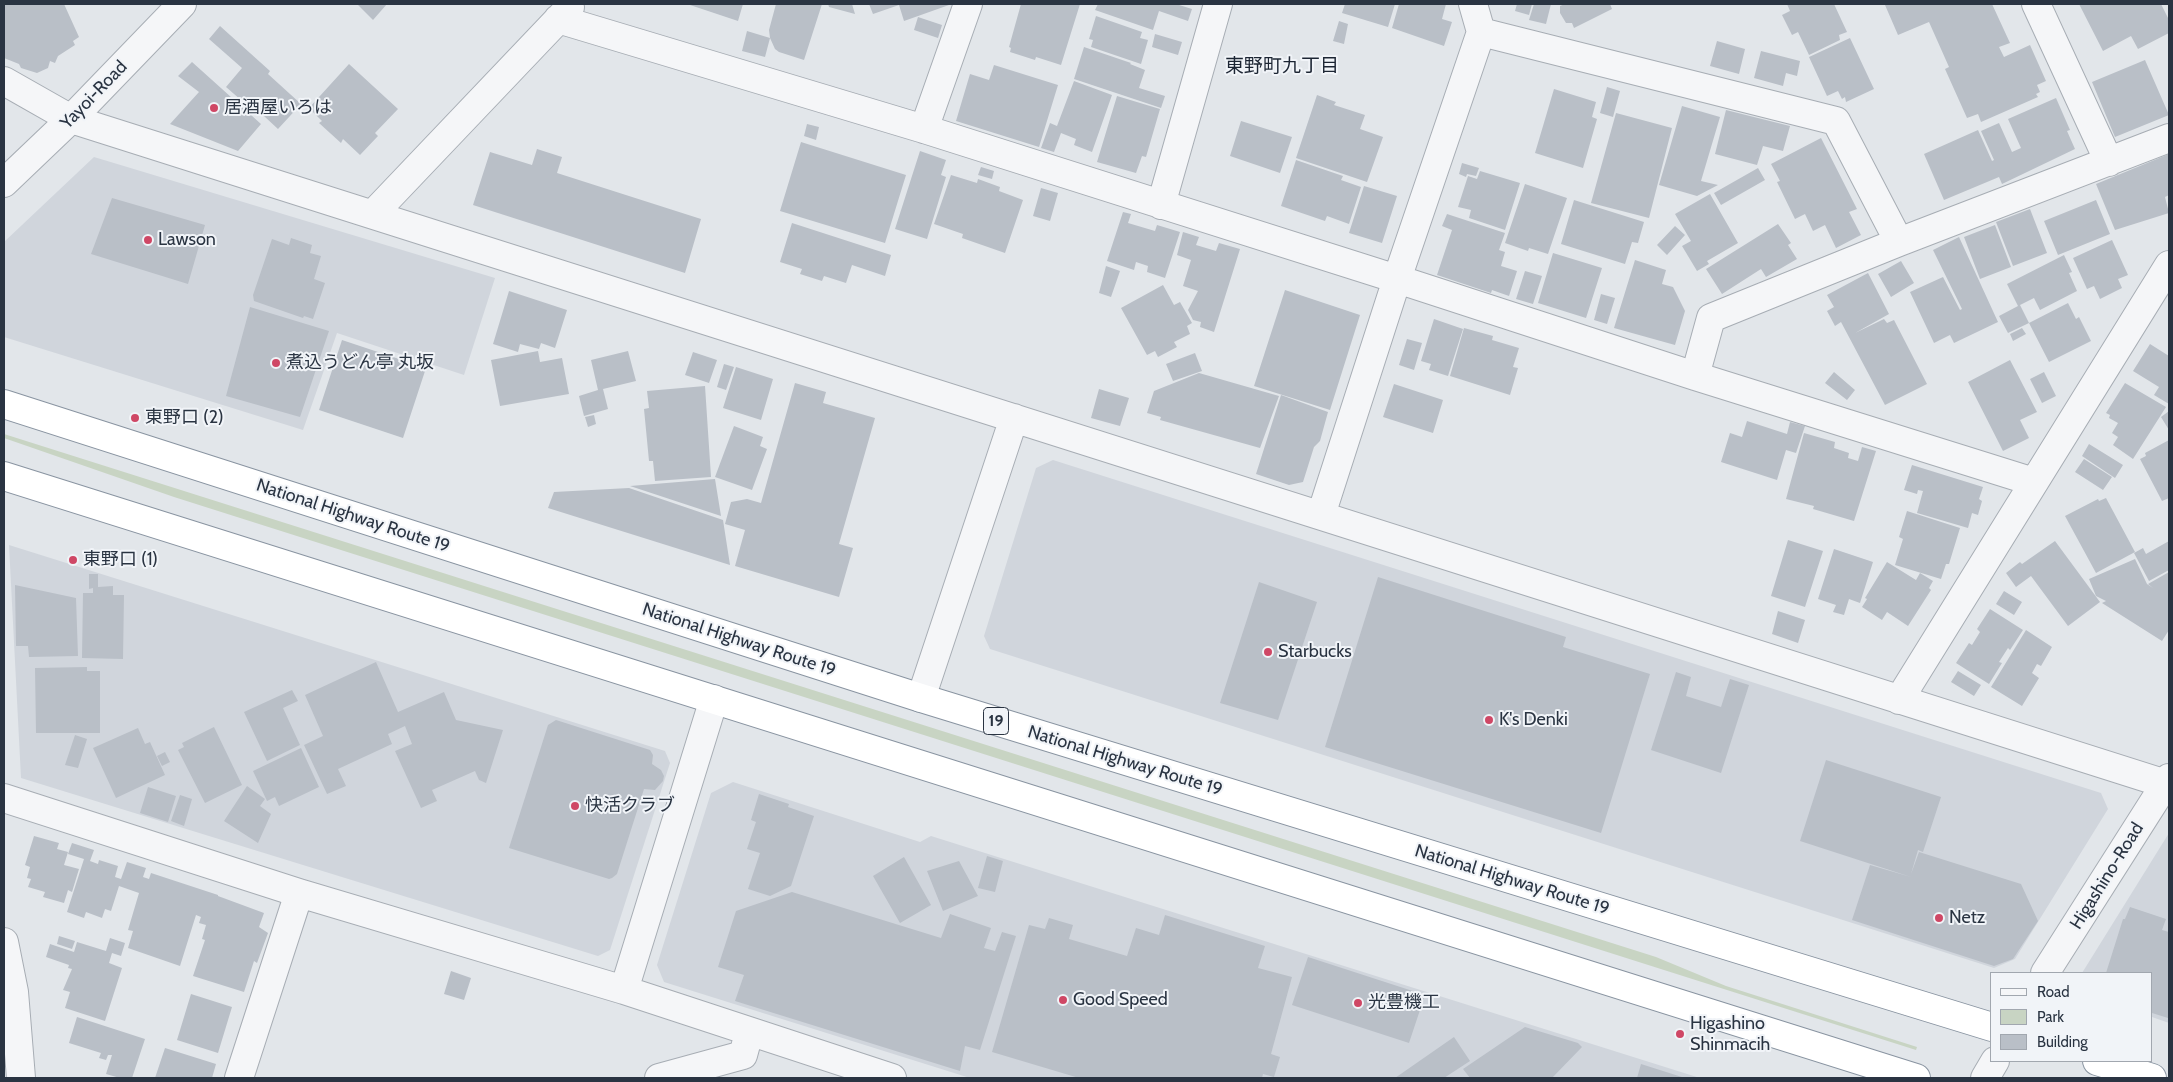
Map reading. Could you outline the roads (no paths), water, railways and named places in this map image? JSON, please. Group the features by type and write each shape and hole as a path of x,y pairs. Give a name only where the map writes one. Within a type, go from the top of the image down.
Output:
{"highway":[{"name":"National Highway Route 19","path":"4,404 921,698 1990,1026"},
{"path":"4,476 1916,1078"},
{"path":"2100,1062 2152,1078"}],"street":[{"name":"Yayoi-Road","path":"4,183 71,119 182,4"},
{"path":"924,129 968,4"},
{"path":"1161,205 1218,4"},
{"path":"1321,516 1397,279 1481,32 1472,4"},
{"path":"2036,4 2109,162"},
{"path":"373,214 566,12 924,129 1695,376 2034,482"},
{"path":"1481,32 1836,121 1899,242"},
{"path":"4,81 71,119 1899,700 2168,782"},
{"path":"1695,376 1711,318 1899,242 2169,138"},
{"path":"1899,700 2169,264"},
{"path":"921,698 1014,418"},
{"path":"624,990 714,699"},
{"name":"Higashino-Road","path":"2046,972 2168,782"},
{"path":"4,798 299,893 624,990 749,1033 820,1067 892,1078"},
{"path":"239,1078 299,893"},
{"path":"4,942 21,1078"},
{"path":"659,1078 743,1054 749,1033"},
{"path":"1985,1078 1995,1062"}],"place":[{"name":"居酒屋いろは","path":"214,108"},
{"name":"Lawson","path":"148,240"},
{"name":"煮込うどん亭 丸坂","path":"276,363"},
{"name":"東野口 (2)","path":"135,418"},
{"name":"東野口 (1)","path":"73,560"},
{"name":"Starbucks","path":"1268,652"},
{"name":"K's Denki","path":"1489,720"},
{"name":"快活クラブ","path":"575,806"},
{"name":"Netz","path":"1939,918"},
{"name":"Good Speed","path":"1063,1000"},
{"name":"光豊機工","path":"1358,1003"},
{"name":"Higashino Shinmacih","path":"1680,1034"}],"district":[{"name":"東野町九丁目","path":"1282,66"}]}
